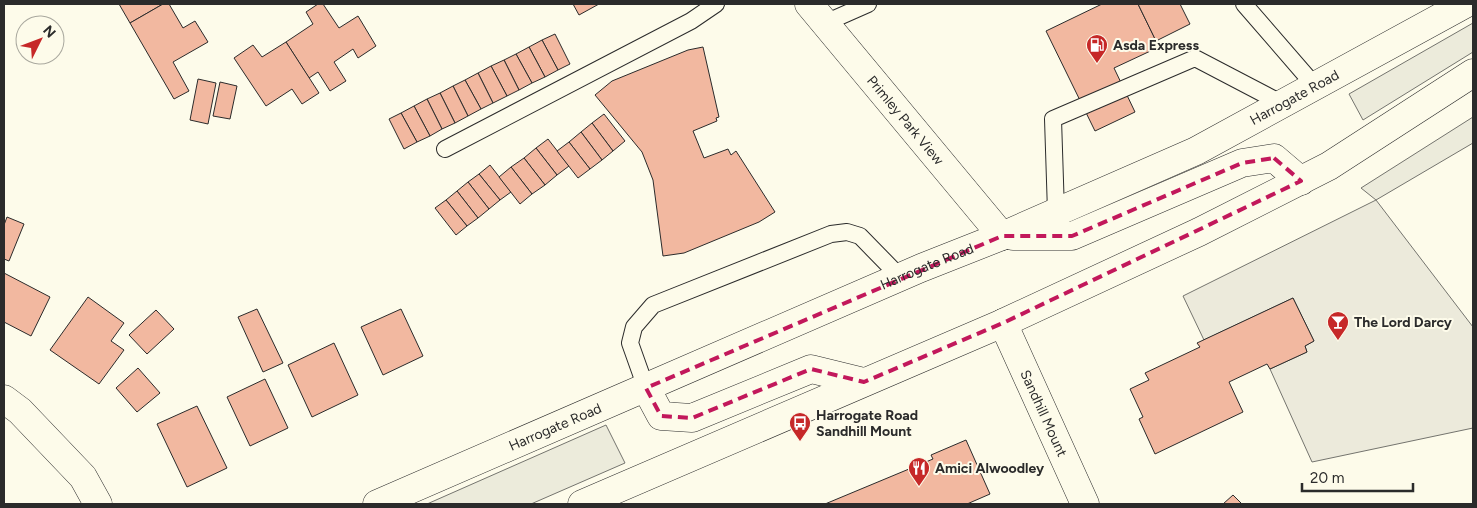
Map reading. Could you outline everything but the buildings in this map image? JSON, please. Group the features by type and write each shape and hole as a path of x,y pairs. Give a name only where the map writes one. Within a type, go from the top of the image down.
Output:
{"main road":[{"name":"Harrogate Road","path":"377,504 1196,151 1461,5"},
{"name":"Primley Park View","path":"817,13 1002,236"},
{"path":"582,504 1003,322 1199,232 1329,166 1473,73"},
{"path":"1002,236 1072,236 1242,163 1274,158 1301,181"},
{"name":"Sandhill Mount","path":"1003,322 1079,502"},
{"path":"646,388 661,416 692,418 811,369 864,382"},
{"path":"4,399 20,411 83,477 98,504"}],"lane":[{"path":"445,149 691,21 716,4"},
{"path":"817,13 868,4"},
{"path":"1244,4 1315,86"},
{"path":"1056,212 1053,119 1195,58 1283,104"},
{"path":"646,388 630,343 634,327 653,305 831,234 847,232 860,236 900,277"}],"highlighted area":[{"path":"1274,158 1301,181 1003,323 864,382 811,369 692,418 661,416 646,388 1002,236 1072,236 1242,163"}],"shaded area":[{"path":"1473,23 1473,52 1363,120 1349,94"},
{"path":"1473,117 1473,143 1376,200 1361,188"},
{"name":"The Lord Darcy","path":"1376,200 1473,327 1473,428 1312,462 1270,369 1307,352 1305,346 1314,341 1293,298 1204,340 1183,296"},
{"path":"606,425 625,463 531,504 427,504"}],"place":[{"name":"Asda Express","path":"1097,64"},
{"name":"The Lord Darcy","path":"1338,341"},
{"name":"Harrogate Road Sandhill Mount","path":"800,442"},
{"name":"Amici Alwoodley","path":"919,487"}]}
